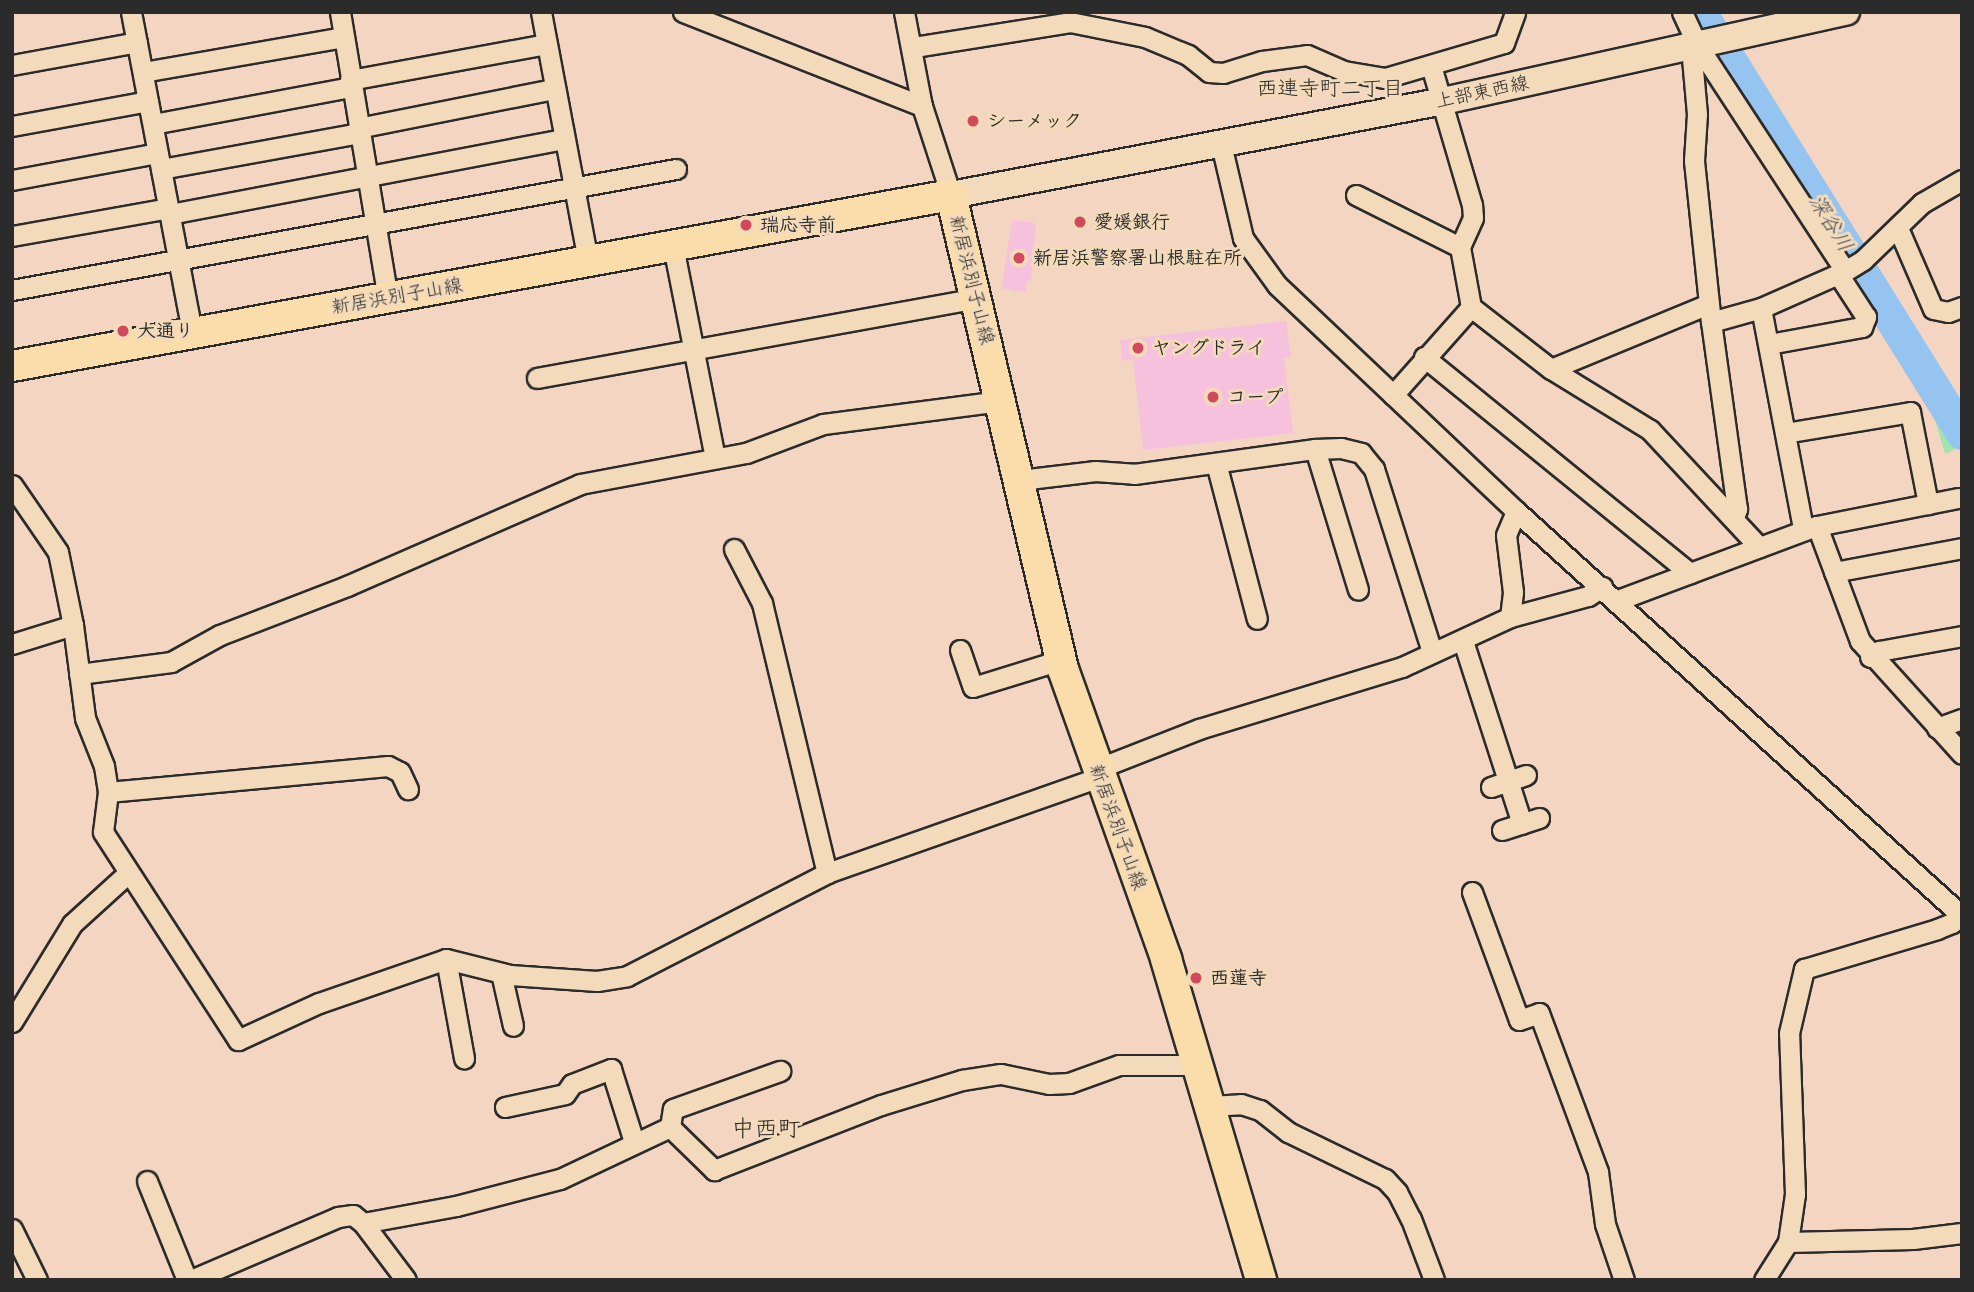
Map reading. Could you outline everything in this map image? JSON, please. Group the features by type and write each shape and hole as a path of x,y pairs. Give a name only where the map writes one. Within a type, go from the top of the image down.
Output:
{"main road":[{"name":"新居浜別子山線","path":"12,366 951,195 1061,660 1098,773 1166,959 1261,1280"}],"street":[{"path":"131,12 192,333"},
{"path":"340,12 388,298"},
{"path":"541,12 562,139 575,188 588,261"},
{"path":"683,12 922,106"},
{"path":"904,12 914,47 922,106 951,195"},
{"path":"914,47 1070,22 1145,37 1188,55 1209,72 1223,74 1262,61 1307,55 1368,78 1431,66 1504,43 1515,12"},
{"path":"1682,12 1696,46 1848,268 1866,317 1862,327 1769,344"},
{"name":"上部東西線","path":"951,195 1439,102 1846,12"},
{"path":"143,72 344,37"},
{"path":"12,65 137,42"},
{"path":"153,124 546,44"},
{"path":"1696,46 1697,114 1694,162 1710,313 1737,509 1734,517"},
{"path":"1431,66 1439,102 1472,205 1473,218 1460,247 1471,307 1550,369 1650,430 1734,517 1759,547"},
{"path":"12,180 358,131 554,89"},
{"path":"12,126 148,101"},
{"path":"12,236 169,211 562,139"},
{"path":"1221,144 1243,239 1277,285 1516,511 1610,593 1961,913 1952,923 1937,929 1804,969 1789,1033 1795,1194 1788,1242 1765,1280"},
{"path":"12,290 676,169"},
{"path":"1550,369 1710,313 1761,308 1848,268 1898,228 1922,203 1962,180"},
{"path":"1356,195 1460,247"},
{"path":"1898,228 1933,309 1948,313 1962,307"},
{"path":"673,246 715,458"},
{"path":"537,378 976,298"},
{"path":"1393,395 1471,307"},
{"path":"1761,308 1785,433 1810,527 1834,572 1870,657 1962,754"},
{"path":"1424,357 1690,573"},
{"path":"79,674 171,662 220,635 347,586 580,484 747,453 823,424 1001,401"},
{"path":"1785,433 1910,412 1928,504"},
{"path":"1020,480 1095,471 1134,474 1315,449 1341,447 1361,453 1374,469 1433,652"},
{"path":"1315,449 1358,590"},
{"path":"1216,463 1257,619"},
{"path":"12,485 58,552 74,625 85,718 104,766 108,792 103,832 127,874 238,1040 320,1003 446,959 501,973 597,981 626,975 827,873 1098,773 1199,729 1402,667 1510,617 1690,573 1810,527 1958,498"},
{"path":"1510,617 1513,592 1506,535 1516,511"},
{"path":"1834,572 1962,548"},
{"path":"734,549 762,603 827,873"},
{"path":"12,644 74,625"},
{"path":"1870,657 1879,651 1962,636"},
{"path":"1463,641 1497,716 1508,781 1530,821 1502,831"},
{"path":"960,650 973,687 1061,660"},
{"path":"1937,728 1962,719"},
{"path":"108,792 388,766 400,772 408,789"},
{"path":"12,1022 72,924 127,874"},
{"path":"1472,892 1519,1020 1539,1013 1598,1172 1605,1224 1625,1280"},
{"path":"446,959 464,1058"},
{"path":"501,973 513,1026"},
{"path":"670,1127 714,1170 880,1105 962,1080 1001,1074 1049,1084 1069,1083 1119,1065 1196,1065"},
{"path":"505,1107 565,1094 572,1084 611,1069 634,1142"},
{"path":"670,1127 673,1109 780,1071"},
{"path":"1208,1105 1241,1104 1260,1110 1288,1132 1385,1179 1406,1210 1434,1280"},
{"path":"363,1223 456,1206 560,1179 670,1127"},
{"path":"147,1181 189,1280 338,1217 353,1215 363,1223 406,1280"},
{"path":"12,1229 37,1280"},
{"path":"1788,1242 1913,1239 1962,1233"}],"green space":[{"path":"1932,409 1962,442 1962,446 1945,454"}],"building":[{"name":"新居浜警察署山根駐在所","path":"1012,220 1036,223 1031,281 1027,280 1026,292 1004,289 1002,285"},
{"name":"コープ","path":"1286,321 1291,357 1284,358 1293,433 1143,450 1133,359 1122,361 1120,340"}],"waterway":[{"name":"深谷川","path":"1700,12 1962,433"}],"place":[{"name":"シーメック","path":"973,121"},
{"name":"愛媛銀行","path":"1080,222"},
{"name":"瑞応寺前","path":"746,225"},
{"name":"新居浜警察署山根駐在所","path":"1019,258"},
{"name":"大通り","path":"123,331"},
{"name":"ヤングドライ","path":"1138,348"},
{"name":"コープ","path":"1213,397"},
{"name":"西蓮寺","path":"1196,978"}],"district":[{"name":"西連寺町二丁目","path":"1330,88"},
{"name":"中西町","path":"766,1128"}]}
